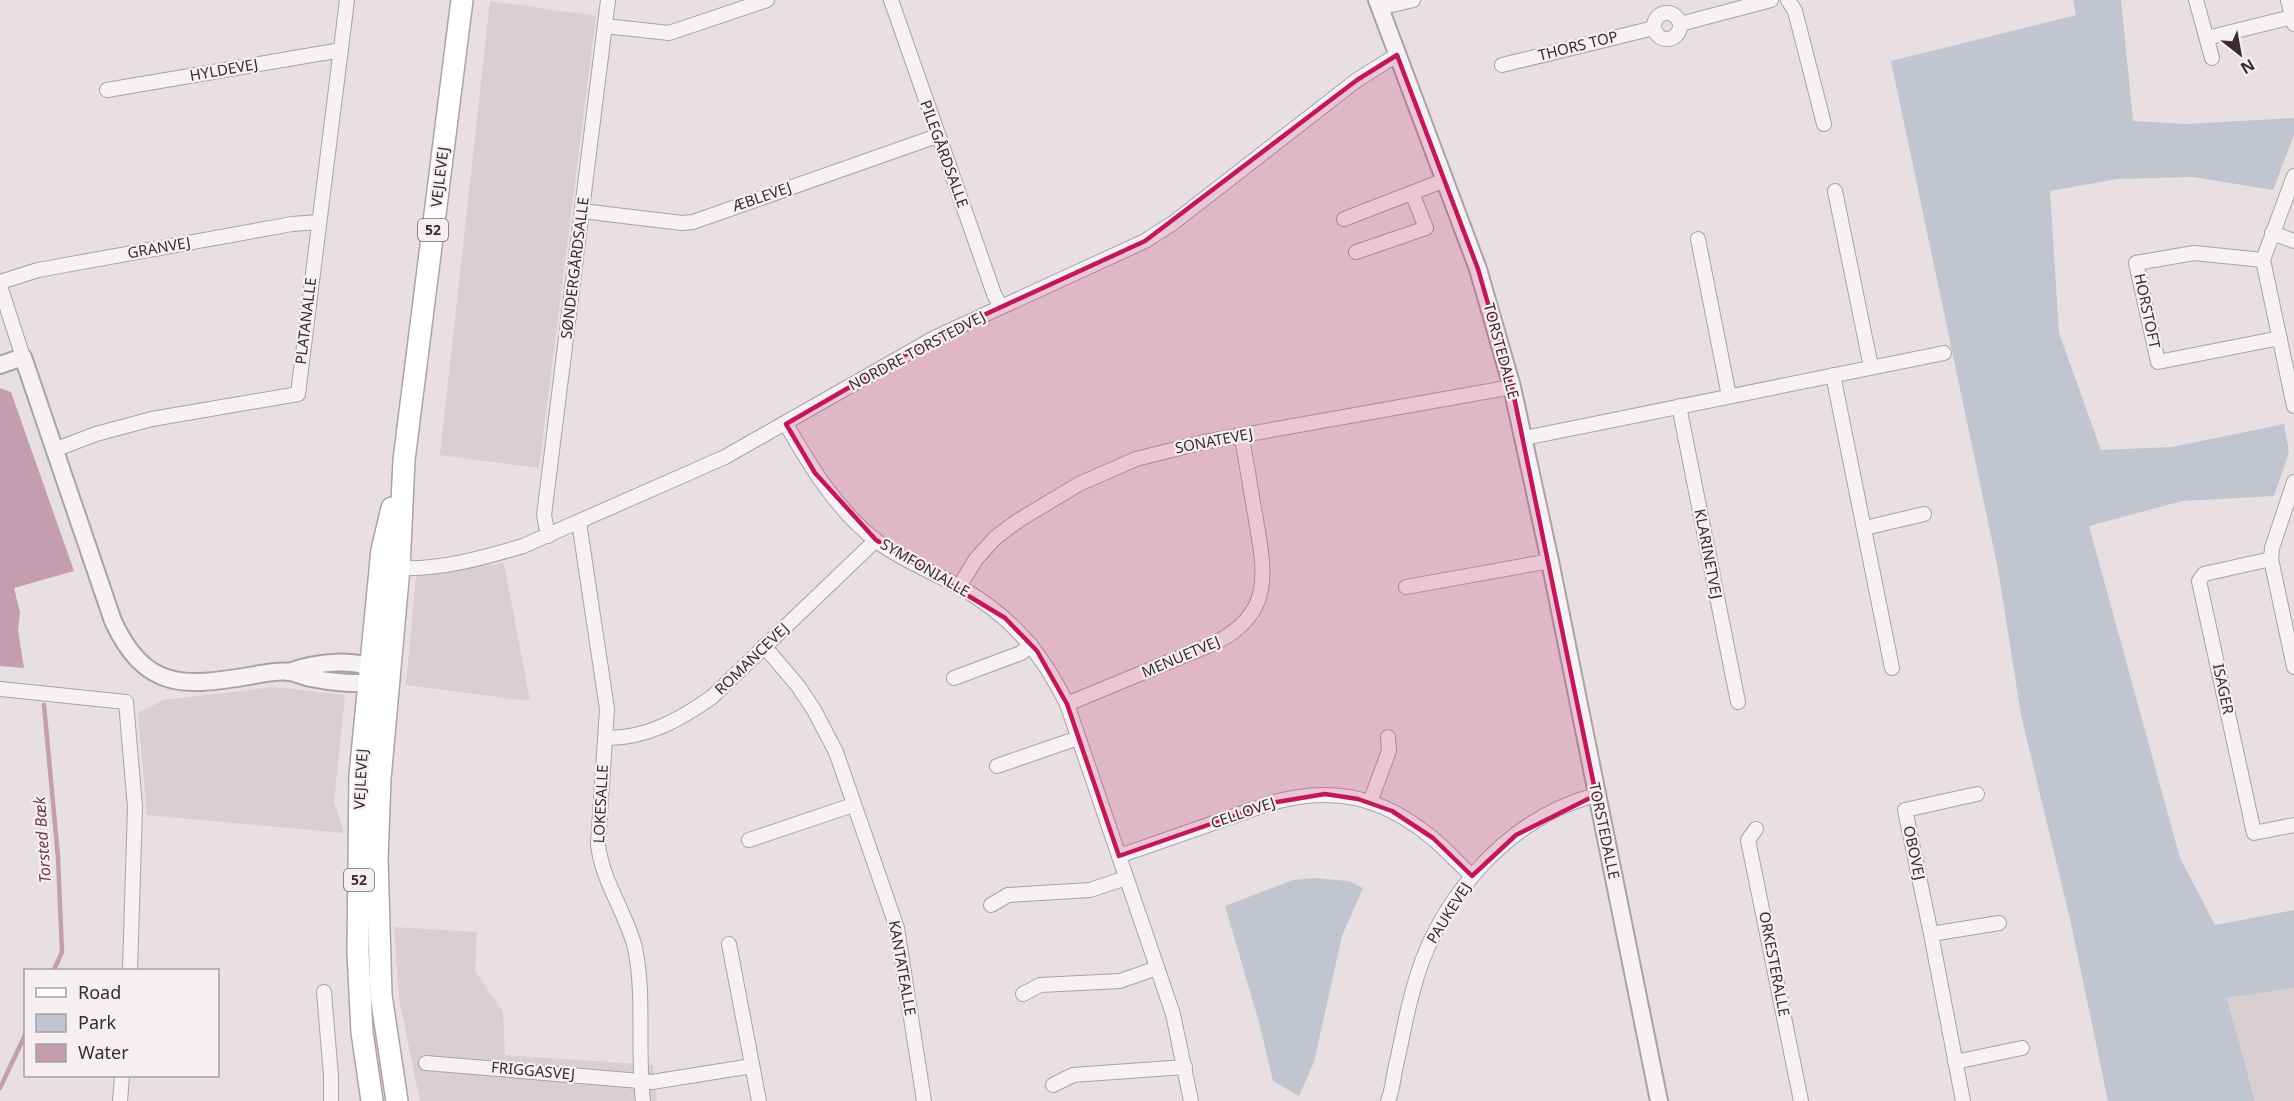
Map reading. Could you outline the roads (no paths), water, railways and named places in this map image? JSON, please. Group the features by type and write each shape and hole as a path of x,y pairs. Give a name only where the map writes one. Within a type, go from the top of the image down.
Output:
{"main road":[{"name":"VEJLEVEJ","path":"372,1101 362,1032 358,952 360,775 375,675 399,568 404,460 462,0"},
{"name":"VEJLEVEJ","path":"397,1101 381,996 377,859 380,779 375,675 382,550 404,460"}],"street":[{"name":"PLATANALLE","path":"54,450 96,434 152,419 298,394 347,0"},
{"name":"SØNDERGÅRDSALLE","path":"548,536 544,515 608,0"},
{"path":"604,26 669,33 767,0"},
{"path":"1378,4 1413,0"},
{"path":"1680,24 1771,0"},
{"path":"1788,0 1795,11 1824,124"},
{"path":"2196,0 2212,58"},
{"path":"2207,38 2293,21 2288,0"},
{"name":"PILEGÅRDSALLE","path":"897,1 937,136 1000,307"},
{"name":"TORSTEDALLE","path":"1378,4 1478,268 1512,387 1525,438 1659,1101"},
{"path":"1662,7 1675,16 1680,24 1677,34 1667,39 1659,35 1654,28 1662,7"},
{"name":"THORS TOP","path":"1502,65 1654,28"},
{"name":"HYLDEVEJ","path":"108,90 341,50"},
{"name":"NORDRE TORSTEDVEJ","path":"399,568 454,563 491,556 548,536 725,457 936,337 1145,241 1173,223 1357,80 1397,55"},
{"name":"ÆBLEVEJ","path":"582,211 682,223 693,222 937,136"},
{"path":"2294,176 2263,260 2294,404"},
{"path":"1344,219 1445,180"},
{"path":"1835,191 1870,367"},
{"path":"1356,252 1426,228 1412,193"},
{"name":"GRANVEJ","path":"0,284 38,270 292,224 319,222"},
{"path":"2272,233 2294,241"},
{"path":"1698,239 1729,396"},
{"name":"HORSTOFT","path":"2263,260 2194,254 2136,263 2158,362 2280,338"},
{"path":"0,284 113,621 121,640 131,654 150,670 172,680 189,683 289,672 309,664 375,675"},
{"path":"1525,438 1944,352"},
{"path":"0,366 23,357"},
{"path":"1833,375 1892,668"},
{"name":"SONATEVEJ","path":"959,586 976,559 996,537 1019,520 1079,484 1136,459 1193,445 1512,387"},
{"name":"KLARINETVEJ","path":"1679,406 1738,702"},
{"name":"SYMFONIALLE","path":"786,424 815,473 850,516 891,551 959,586 1005,618 1031,645 1053,675 1067,704 1173,1014 1191,1101"},
{"name":"MENUETVEJ","path":"1067,704 1217,642 1232,634 1253,613 1261,598 1264,568 1241,436"},
{"path":"2294,482 2272,548 2271,559 2294,667"},
{"path":"1864,528 1924,514"},
{"name":"LOKESALLE","path":"579,522 607,709 598,844 607,883 634,947 638,976 643,1101"},
{"name":"ROMANCEVEJ","path":"605,738 652,730 691,712 712,697 876,540"},
{"name":"ISAGER","path":"2271,559 2204,574 2199,581 2254,833 2294,825"},
{"path":"1406,586 1550,561"},
{"path":"954,678 1021,653 1031,645"},
{"name":"KANTATEALLE","path":"764,646 786,669 814,710 836,752 897,928 924,1101"},
{"path":"0,689 126,702 135,807 130,969"},
{"path":"1370,802 1389,751 1388,737"},
{"path":"997,766 1078,738"},
{"name":"CELLOVEJ","path":"1119,856 1290,798 1325,794 1370,802 1392,811 1433,838 1472,876"},
{"name":"OBOVEJ","path":"1963,1101 1905,810 1977,794"},
{"name":"PAUKEVEJ","path":"1394,1099 1412,993 1419,969 1441,920 1472,876 1516,835 1575,802 1596,795"},
{"path":"749,840 853,805"},
{"name":"ORKESTERALLE","path":"1756,829 1748,840 1801,1101"},
{"path":"991,905 1008,895 1090,890 1126,878"},
{"path":"1931,934 1999,923"},
{"path":"729,944 759,1101"},
{"path":"1023,994 1040,985 1120,981 1156,968"},
{"path":"324,992 331,1101"},
{"path":"1955,1062 2022,1048"},
{"name":"FRIGGASVEJ","path":"426,1063 641,1080"},
{"path":"641,1080 660,1081 752,1066"},
{"path":"1053,1085 1073,1075 1185,1067"},
{"path":"120,1101 122,1077"}],"water":[{"path":"0,388 11,392 74,571 14,588 20,612 18,630 24,668 0,666"}],"waterway":[{"name":"Torsted Bæk","path":"44,705 58,857 62,952 54,969"},
{"name":"Torsted Bæk","path":"0,1088 24,1037"}]}
